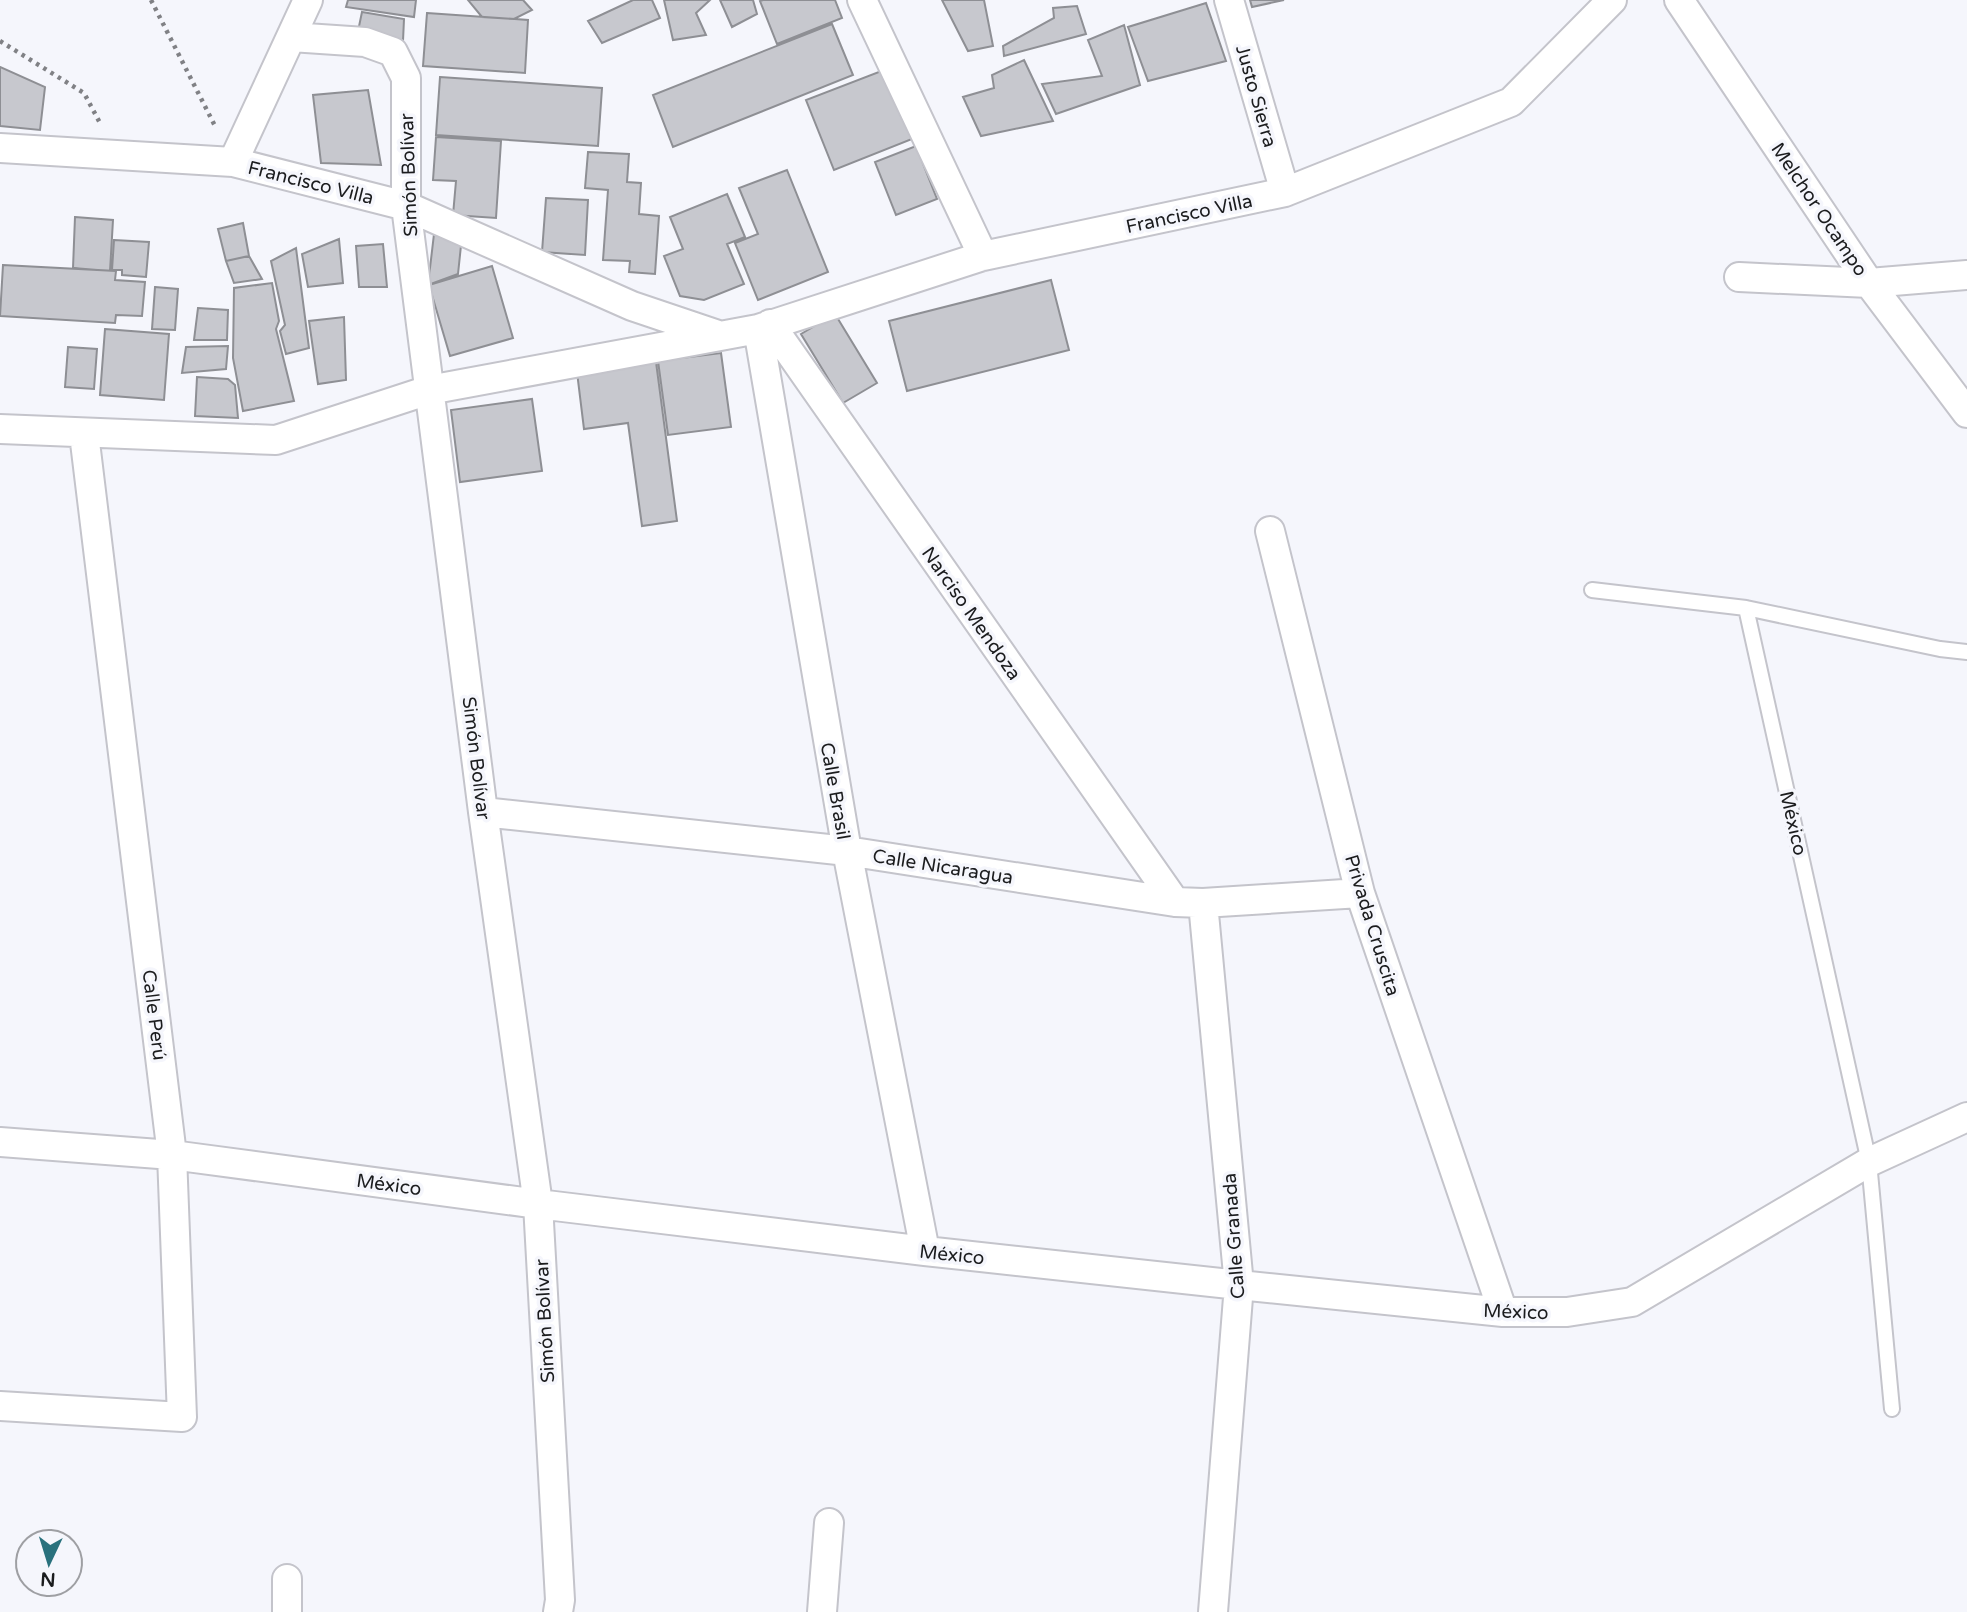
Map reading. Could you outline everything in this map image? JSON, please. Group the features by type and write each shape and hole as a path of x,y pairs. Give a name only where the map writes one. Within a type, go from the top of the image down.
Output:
{"street":[{"path":"233,162 308,0"},
{"path":"862,0 983,256"},
{"name":"Justo Sierra","path":"1229,0 1284,192"},
{"name":"Francisco Villa","path":"0,429 276,440 429,390 764,327 983,256 1284,192 1511,103 1612,0"},
{"name":"Melchor Ocampo","path":"1679,0 1869,283 1967,413"},
{"name":"Simón Bolívar","path":"291,37 365,42 393,52 406,78 406,206 484,812 538,1204 560,1600 558,1612"},
{"name":"Francisco Villa","path":"0,148 233,162 406,206 632,306 721,336"},
{"path":"1739,277 1869,283 1967,275"},
{"name":"Calle Brasil","path":"764,327 847,851 925,1251"},
{"name":"Narciso Mendoza","path":"764,327 1175,902"},
{"name":"Calle Perú","path":"0,1406 182,1417 172,1156 84,434"},
{"name":"Privada Cruscita","path":"1270,531 1360,893 1503,1312"},
{"name":"Calle Nicaragua","path":"484,812 847,851 1175,902 1203,903 1360,893"},
{"name":"Calle Granada","path":"1203,903 1239,1285 1213,1612"},
{"name":"México","path":"0,1142 172,1156 925,1251 1503,1312 1567,1312 1632,1302 1869,1162 1967,1118"},
{"path":"822,1612 829,1523"},
{"path":"287,1579 287,1612"}],"lane":[{"path":"1592,590 1746,608 1940,649 1967,652"},
{"name":"México","path":"1746,608 1869,1162 1892,1409"}],"path":[{"path":"151,0 233,162"},
{"path":"0,41 84,93 118,154"}],"building":[{"path":"348,0 416,0 414,17 346,7"},
{"path":"468,0 523,0 532,10 514,19 482,17"},
{"path":"633,0 652,0 660,18 602,43 588,21"},
{"path":"664,0 710,0 696,13 706,35 673,40"},
{"path":"720,0 753,0 757,14 732,27"},
{"path":"835,0 842,18 777,44 760,1"},
{"path":"942,0 984,0 993,46 968,51"},
{"path":"1250,0 1284,0 1252,7"},
{"path":"1206,3 1226,61 1148,81 1128,27"},
{"path":"1077,6 1086,34 1004,56 1003,46 1054,18 1053,8"},
{"path":"362,12 404,19 403,41 357,36"},
{"path":"427,13 528,20 525,73 423,66"},
{"path":"832,24 853,75 673,147 653,95"},
{"path":"1124,25 1140,85 1056,114 1042,84 1102,76 1088,40"},
{"path":"1024,60 1053,121 981,136 963,97 994,88 992,75"},
{"path":"0,67 45,87 40,130 0,126"},
{"path":"884,70 912,139 834,170 806,100"},
{"path":"440,77 602,88 598,146 436,135"},
{"path":"368,90 381,165 321,163 313,95"},
{"path":"436,137 501,141 496,218 453,215 456,181 433,180"},
{"path":"916,146 937,199 896,215 875,162"},
{"path":"588,152 629,154 627,182 641,183 639,214 659,216 655,274 629,272 630,261 603,260 608,190 585,188"},
{"path":"787,170 828,272 758,300 735,243 758,234 739,188"},
{"path":"727,194 745,237 727,244 744,284 704,300 680,296 664,256 683,249 670,217"},
{"path":"546,198 588,200 585,255 542,252"},
{"path":"75,217 113,220 110,271 73,268"},
{"path":"243,223 249,256 226,261 218,229"},
{"path":"434,234 462,236 458,274 428,285"},
{"path":"339,239 343,283 308,287 302,254"},
{"path":"114,240 149,242 146,277 122,275 122,270 112,270"},
{"path":"383,244 387,287 359,287 356,246"},
{"path":"296,248 309,348 286,354 280,331 285,325 271,261"},
{"path":"249,256 262,279 234,283 226,261"},
{"path":"3,265 116,271 115,280 145,282 142,316 116,315 115,323 0,316"},
{"path":"492,266 513,338 450,356 429,285"},
{"path":"1051,280 1069,350 907,391 889,321"},
{"path":"272,283 279,321 276,329 294,401 243,411 233,358 234,288"},
{"path":"155,287 178,289 175,330 152,329"},
{"path":"198,308 228,310 227,340 194,340"},
{"path":"835,314 877,383 843,403 801,334"},
{"path":"344,317 346,380 318,384 309,321"},
{"path":"105,329 169,334 164,400 100,395"},
{"path":"228,346 226,369 182,373 186,347"},
{"path":"68,347 97,349 94,389 65,387"},
{"path":"721,353 731,427 668,435 658,361"},
{"path":"656,362 677,521 642,526 628,423 584,429 577,372"},
{"path":"197,377 228,379 235,385 238,418 195,416"},
{"path":"532,399 542,471 460,482 451,410"}]}
